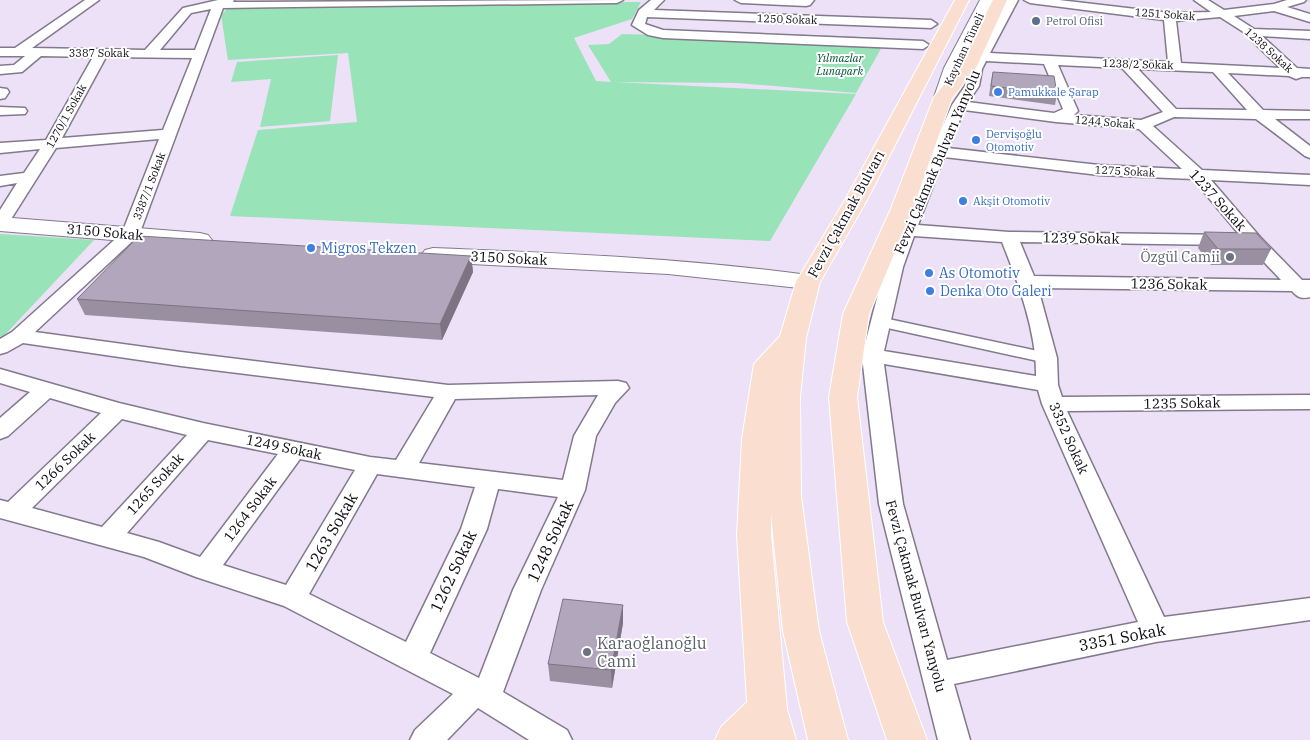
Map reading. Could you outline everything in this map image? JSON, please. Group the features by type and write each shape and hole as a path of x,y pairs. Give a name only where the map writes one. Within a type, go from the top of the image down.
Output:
{"main road":[{"path":"735,740 772,724 754,536 757,439 768,364 798,281 923,45 942,0"},
{"name":"Fevzi Çakmak Bulvarı","path":"828,740 801,631 785,496 786,397 798,281 856,200 962,0"},
{"name":"Kayıhan Tüneli","path":"951,101 953,68 987,0"},
{"path":"907,740 865,622 843,396 856,314 951,101 1000,0"},
{"name":"3150 Sokak","path":"0,223 217,241"},
{"name":"3150 Sokak","path":"408,254 585,262 728,272 798,281"},
{"path":"768,364 793,338"}],"street":[{"path":"18,53 93,0"},
{"path":"148,54 160,43 174,23 187,10 223,2 548,2 617,0"},
{"path":"658,0 643,13 638,25 652,32 676,36 923,45"},
{"path":"741,0 806,3 808,0"},
{"name":"Fevzi Çakmak Bulvarı Yanyolu","path":"954,740 891,504 872,356 894,267 907,230 940,152 951,101 972,86 975,69 1012,0"},
{"name":"1251 Sokak","path":"1030,0 1170,17 1196,17 1275,7 1300,0"},
{"name":"1238 Sokak","path":"1200,0 1246,28 1310,88"},
{"name":"3387/1 Sokak","path":"0,348 19,336 130,235 199,54 223,2"},
{"path":"1275,7 1310,18"},
{"name":"1250 Sokak","path":"643,13 931,24"},
{"path":"1170,17 1175,66"},
{"path":"1249,32 1310,35"},
{"name":"1238 Sokak","path":"1286,35 1302,46"},
{"name":"3387 Sokak","path":"0,52 199,54"},
{"path":"0,70 17,69 37,53"},
{"name":"1270/1 Sokak","path":"0,223 51,144 100,54"},
{"name":"1238/2 Sokak","path":"983,57 1310,74"},
{"path":"1049,60 1071,111 1056,118"},
{"path":"1127,64 1172,113"},
{"path":"1217,69 1259,114 1310,152"},
{"name":"1244 Sokak","path":"951,101 1056,118 1143,125 1172,113 1310,115"},
{"path":"0,111 20,111"},
{"name":"1237 Sokak","path":"1143,125 1197,174 1254,241 1306,291"},
{"path":"0,148 168,134"},
{"name":"1275 Sokak","path":"940,152 1099,170 1310,180"},
{"path":"0,181 29,176"},
{"name":"1239 Sokak","path":"907,230 1009,237 1254,241"},
{"name":"3352 Sokak","path":"1009,237 1027,282 1048,358 1050,395 1156,630"},
{"name":"1236 Sokak","path":"1027,282 1306,291"},
{"path":"879,322 1048,358"},
{"path":"19,336 181,359 448,392 403,470"},
{"name":"1235 Sokak","path":"872,356 1050,395 1310,402"},
{"name":"1249 Sokak","path":"0,376 117,410 203,431 370,465 573,490"},
{"name":"1248 Sokak","path":"448,392 618,388 608,399 585,436 573,490 481,695"},
{"path":"0,431 45,390"},
{"name":"1266 Sokak","path":"7,510 117,410"},
{"name":"1265 Sokak","path":"108,536 203,431"},
{"name":"1264 Sokak","path":"205,570 295,449"},
{"name":"1263 Sokak","path":"293,598 370,465"},
{"name":"1262 Sokak","path":"412,660 474,529 488,480"},
{"path":"7,510 108,536 293,598 481,695 556,740"},
{"name":"3351 Sokak","path":"936,676 1156,630 1310,609"},
{"path":"426,740 481,695"}],"green space":[{"name":"Yılmazlar Lunapark","path":"641,2 632,19 574,38 596,81 611,82 588,45 609,44 622,34 761,38 785,34 887,38 856,93 737,83 614,82 856,94 770,241 230,216 258,130 357,122 348,53 228,60 221,15 227,9 380,7 388,3"},
{"path":"338,55 330,121 260,127 271,79 231,82 237,62"},
{"path":"0,234 94,240 0,340"}],"building":[{"path":"993,72 1054,76 1057,94 991,86"},
{"path":"1204,232 1256,233 1271,249 1218,249"},
{"path":"139,236 471,256 440,324 77,299"},
{"name":"Karaoğlanoğlu Cami","path":"563,599 623,605 611,670 548,664"}],"place":[{"name":"Petrol Ofisi","path":"1036,21"},
{"name":"Pamukkale Şarap","path":"998,92"},
{"name":"Dervişoğlu Otomotiv","path":"976,140"},
{"name":"Akşit Otomotiv","path":"963,201"},
{"name":"Migros Tekzen","path":"311,248"},
{"name":"Özgül Camii","path":"1230,257"},
{"name":"As Otomotiv","path":"929,273"},
{"name":"Denka Oto Galeri","path":"930,291"},
{"name":"Karaoğlanoğlu Cami","path":"587,652"}]}
